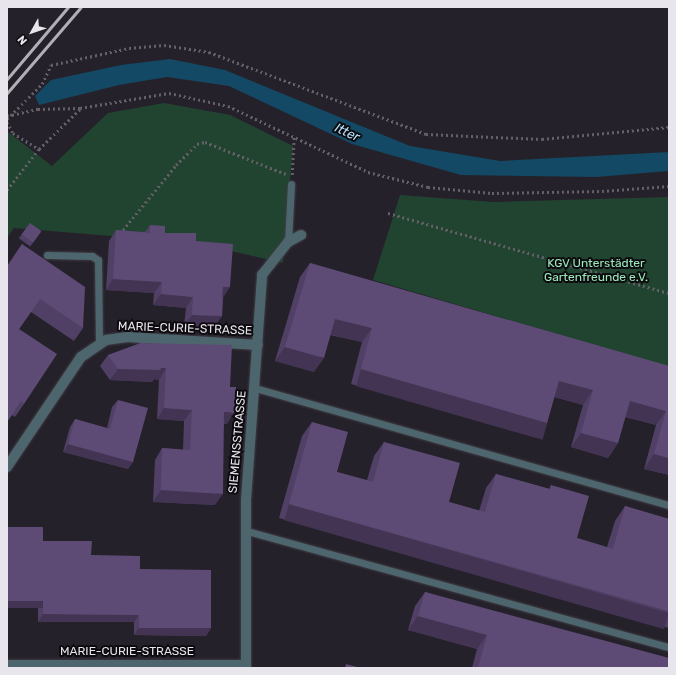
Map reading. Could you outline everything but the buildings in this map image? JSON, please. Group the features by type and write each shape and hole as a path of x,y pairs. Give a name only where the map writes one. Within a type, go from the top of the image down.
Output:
{"street":[{"name":"SIEMENSSTRASSE","path":"246,666 246,500 256,388 262,275 288,242 301,235"},
{"name":"MARIE-CURIE-STRASSE","path":"7,467 81,357 106,340 128,337 258,345"},
{"name":"MARIE-CURIE-STRASSE","path":"7,665 246,666"}],"lane":[{"path":"288,242 291,184"},
{"path":"47,255 92,256 98,260 99,344"},
{"path":"256,388 669,505"},
{"path":"247,531 669,647"}],"path":[{"path":"7,119 42,84 51,65 129,48 164,45 209,52 426,134 542,139 669,127"},
{"path":"7,116 38,109 80,108 169,93 228,106 368,172 428,187 492,193 602,191 669,186"},
{"path":"7,190 39,149 80,108"},
{"path":"7,122 13,133 39,149"},
{"path":"123,230 176,165 197,144 205,142 292,176 294,137"},
{"path":"388,213 669,293"}],"green space":[{"path":"164,103 230,115 293,146 283,263 197,243 14,228 7,238 8,132 52,166 108,113"},
{"name":"KGV Unterstädter Gartenfreunde e.V.","path":"400,195 493,202 669,197 669,367 373,280"}],"water":[{"name":"Itter","path":"170,59 225,70 410,146 500,161 669,152 669,171 596,177 461,175 352,144 229,86 167,77 119,85 39,105 35,96 51,80 121,65"}],"railway":[{"path":"7,79 68,7"},
{"path":"7,93 81,7"}]}
